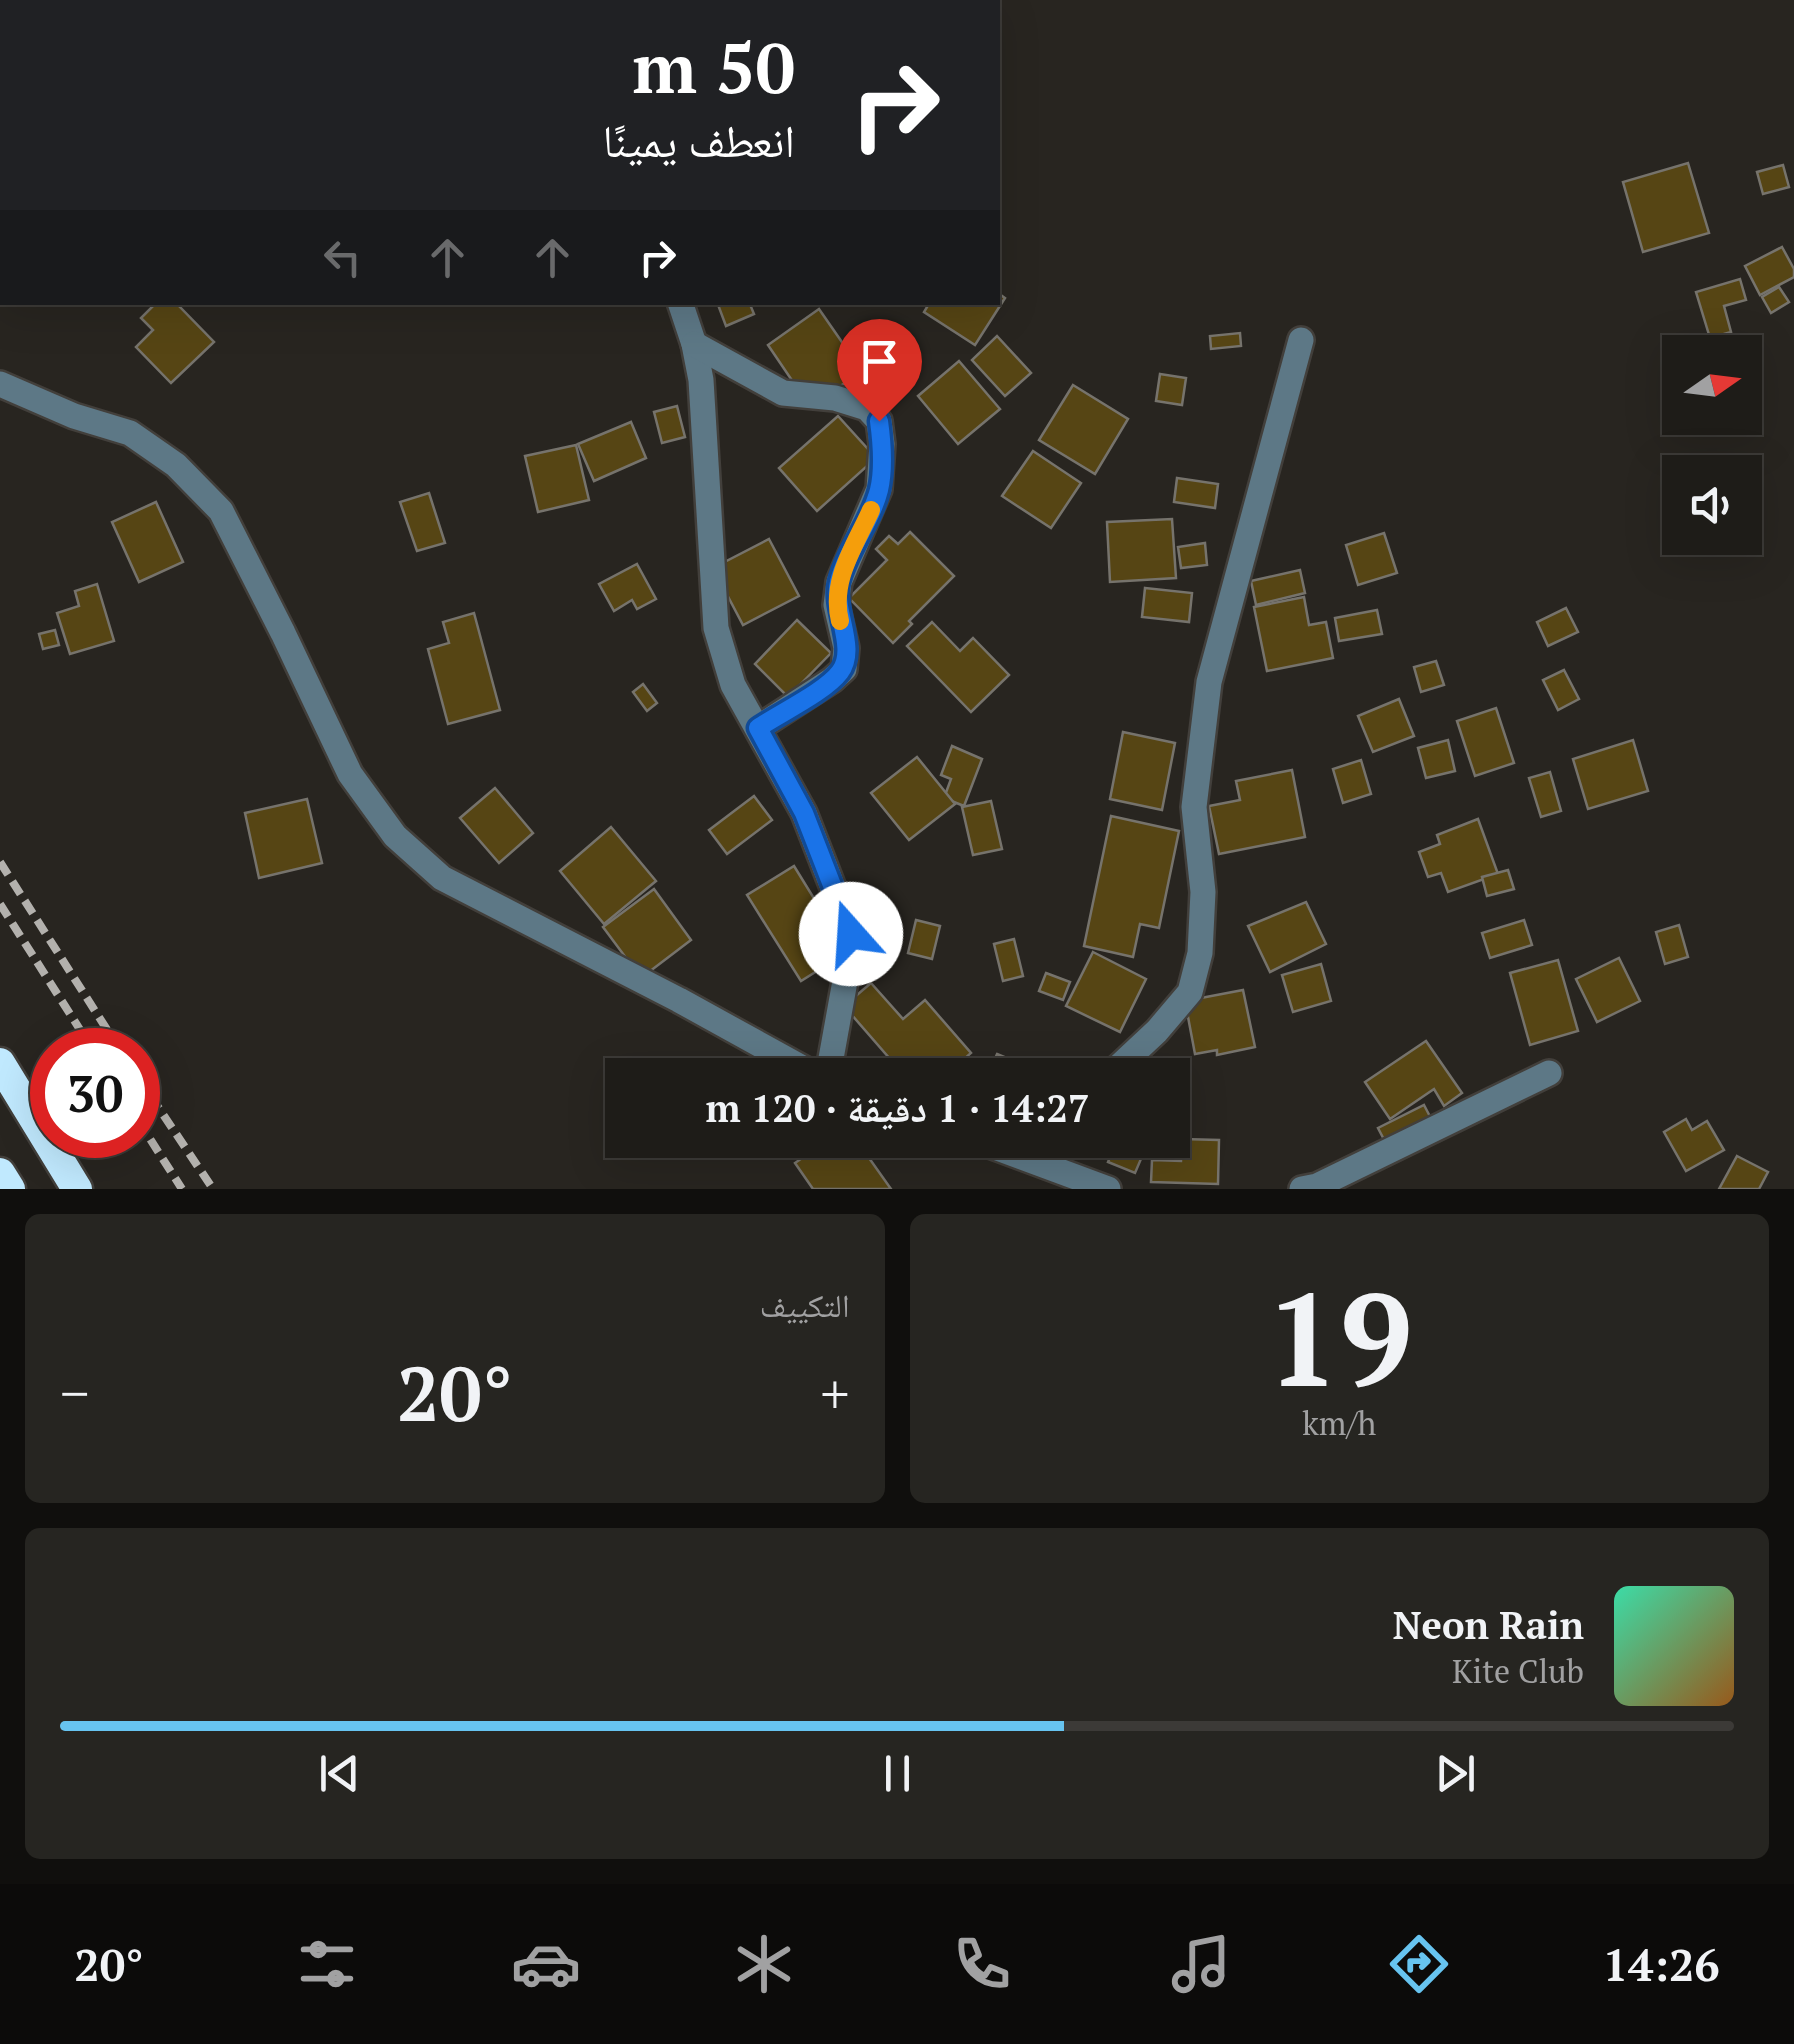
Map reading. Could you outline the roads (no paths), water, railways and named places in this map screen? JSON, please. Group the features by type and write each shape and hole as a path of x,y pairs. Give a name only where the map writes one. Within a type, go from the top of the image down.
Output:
{"highway":[{"path":"0,1063 77,1189"},
{"path":"0,1173 10,1189"}],"street":[{"path":"681,305 701,380 716,628 733,685 804,813 851,934 831,1058"},
{"path":"1128,1058 1190,992 1200,953 1202,892 1194,807 1209,682 1302,340"},
{"path":"694,344 782,394 835,398 867,408 879,421 880,489 839,582 836,605 846,648 844,668 758,728"},
{"path":"0,384 74,416 130,433 176,465 221,511 350,774 395,836 442,878 784,1058"},
{"path":"1302,1189 1317,1186 1549,1073"},
{"path":"1051,1158 1108,1189"}],"railway":[{"path":"0,862 106,1028"},
{"path":"0,904 79,1028"},
{"path":"160,1110 213,1189"},
{"path":"160,1154 182,1189"}]}
